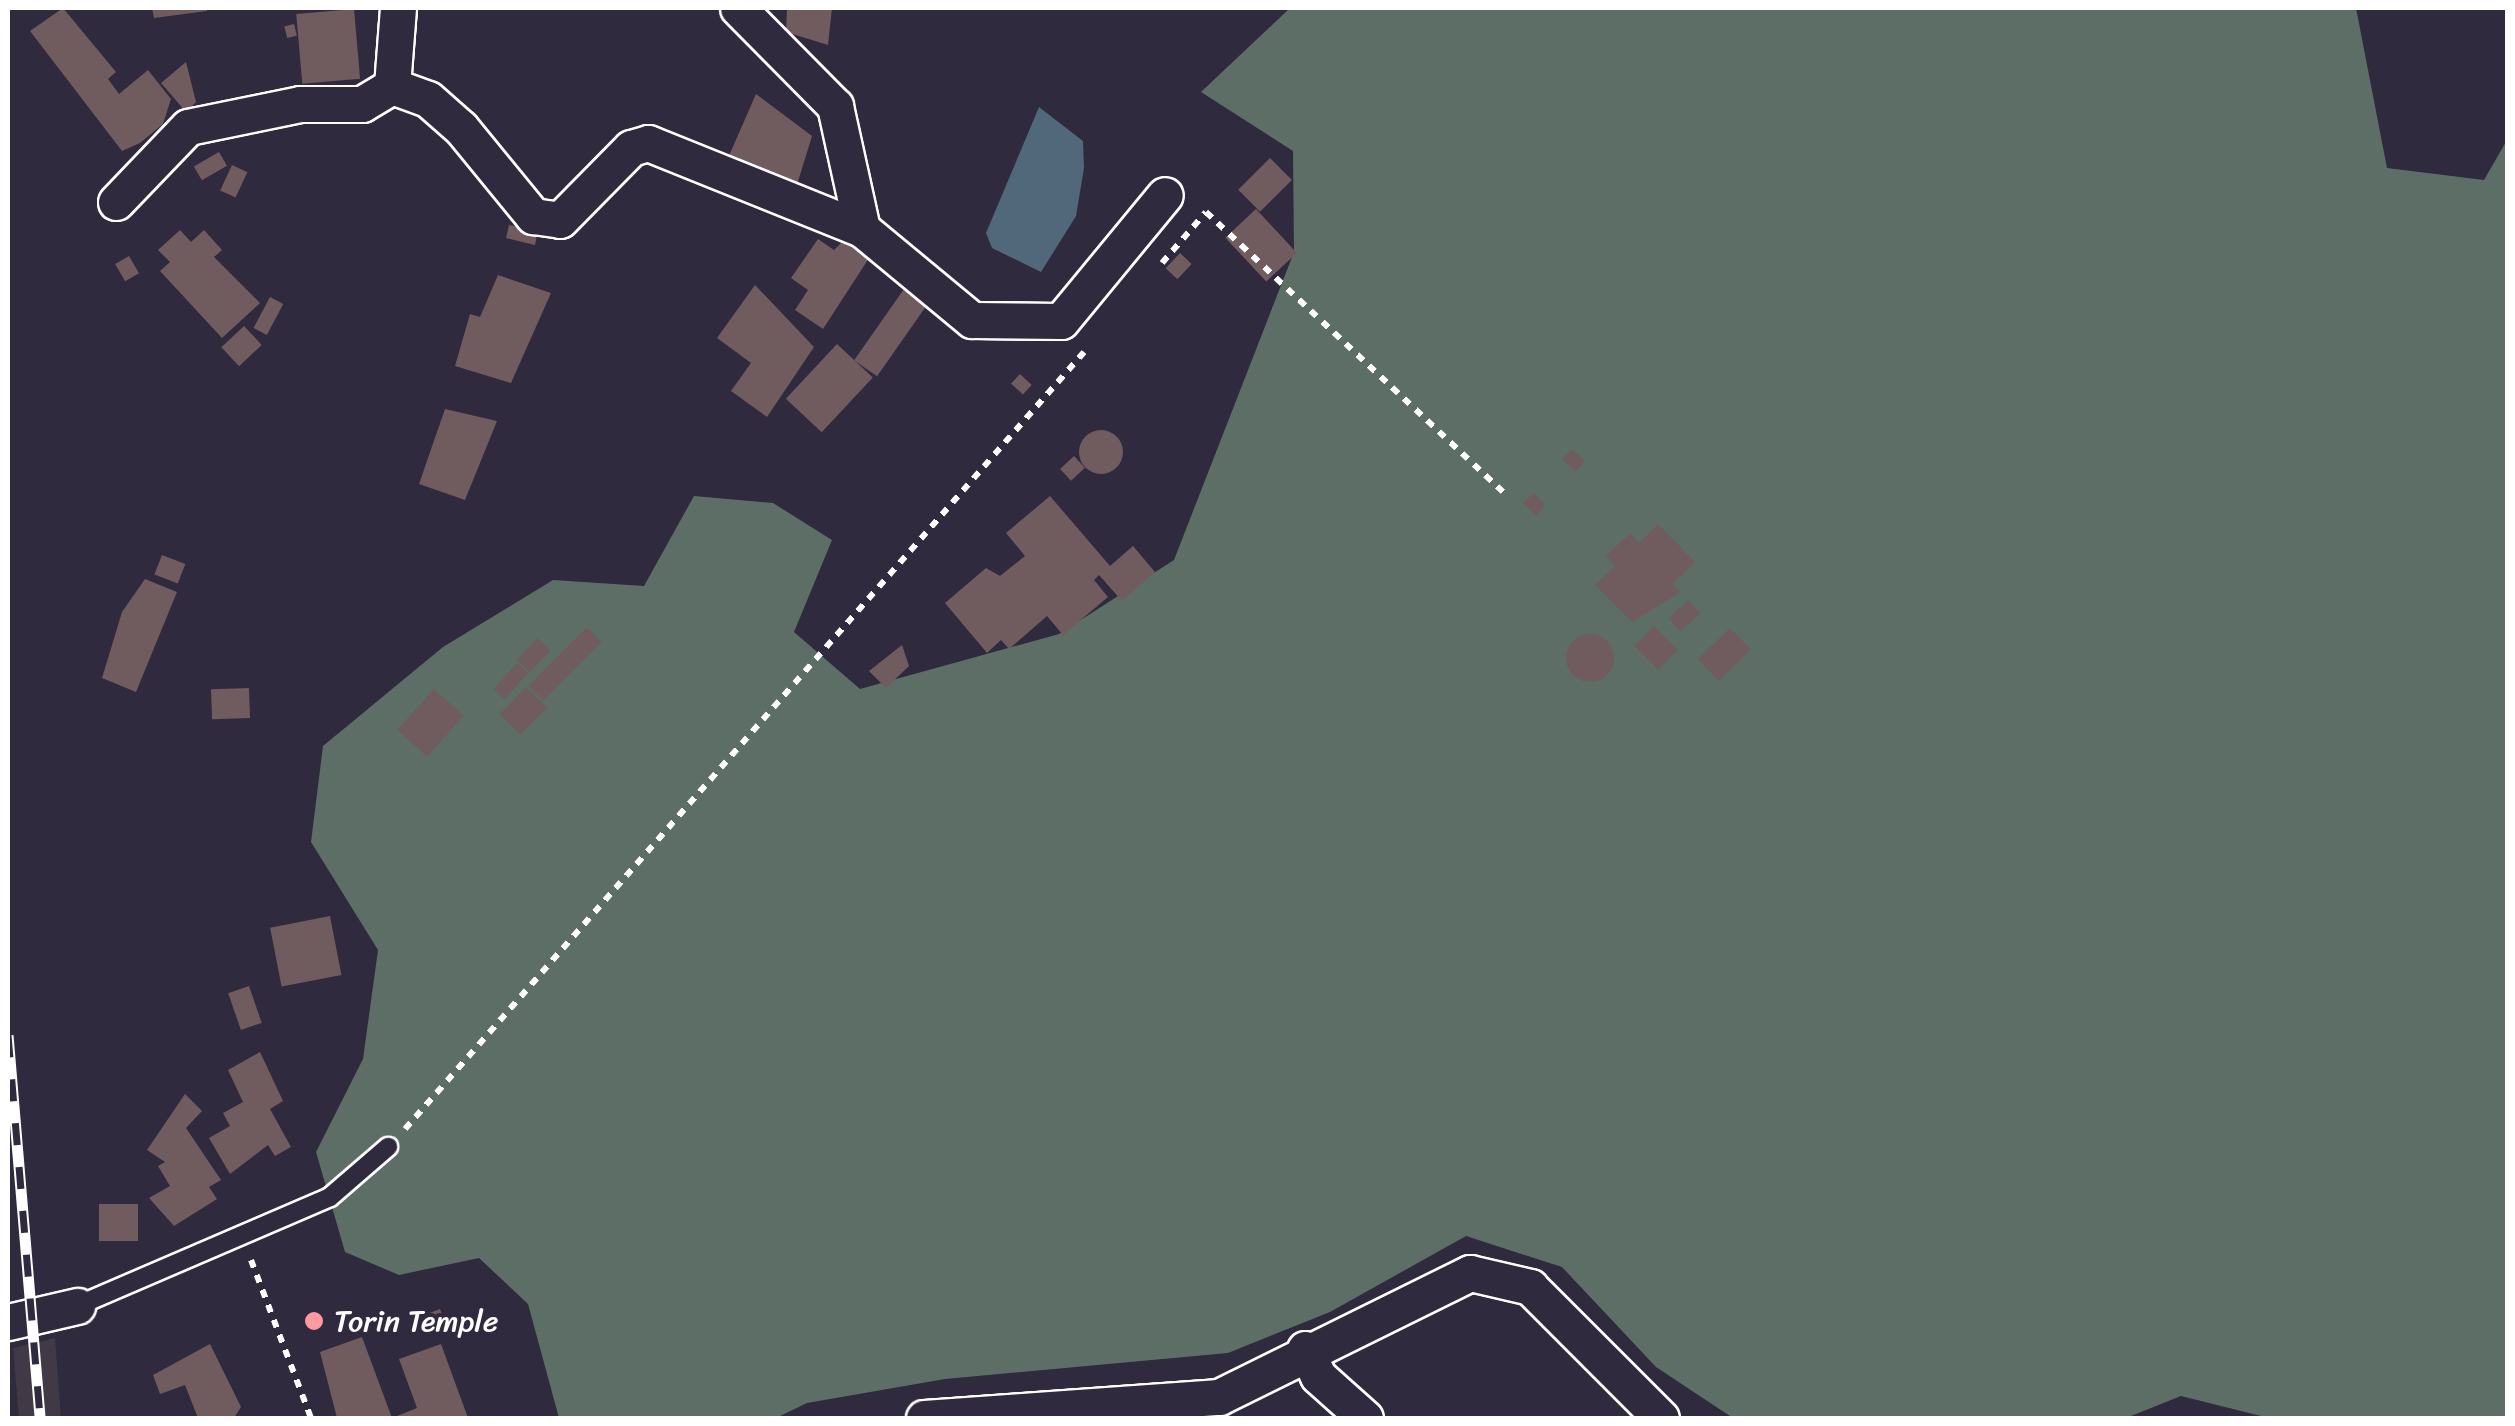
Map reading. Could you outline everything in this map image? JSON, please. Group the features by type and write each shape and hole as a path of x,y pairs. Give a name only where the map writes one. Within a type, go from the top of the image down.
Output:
{"street":[{"path":"392,86 398,8"},
{"path":"738,8 835,106 862,229"},
{"path":"116,202 188,126 300,104 362,104 392,86"},
{"path":"392,86 428,99 462,128 533,216 560,220 631,148 648,143 862,229 972,320 1061,321 1165,195"},
{"path":"924,1418 1091,1415 1219,1397 1444,1278 1497,1274 1530,1287 1662,1418"},
{"path":"8,1322 77,1306"},
{"path":"1305,1349 1318,1376 1365,1418"}],"lane":[{"path":"77,1306 330,1197 388,1147"}],"path":[{"path":"1154,272 1206,212 1506,494"},
{"path":"388,1147 1088,347"},
{"path":"241,1236 311,1418"}],"shaded area":[{"path":"55,1338 61,1418 19,1418 13,1348"}],"green space":[{"path":"1290,8 2356,8 2387,168 2484,180 2507,140 2507,1418 2269,1418 2181,1396 2126,1418 1733,1418 1656,1367 1562,1267 1466,1236 1330,1312 1228,1353 945,1379 807,1403 776,1418 559,1418 528,1304 479,1258 399,1275 345,1252 316,1152 363,1059 378,950 311,842 323,746 443,647 553,580 644,586 694,496 773,503 832,540 794,632 860,689 1059,634 1174,560 1294,252 1293,151 1201,92"}],"water":[{"path":"1039,107 1083,141 1084,168 1076,216 1041,272 992,248 986,233"}],"building":[{"path":"63,8 116,72 108,79 119,94 148,70 171,99 163,124 140,143 122,151 30,31"},
{"path":"152,8 207,8 207,11 154,18"},
{"path":"787,8 832,8 828,45 786,32"},
{"path":"354,9 360,79 302,84 296,14"},
{"path":"294,24 297,36 287,38 284,26"},
{"path":"186,62 196,102 186,112 161,83"},
{"path":"756,94 812,136 796,188 728,158"},
{"path":"219,152 227,166 202,180 194,166"},
{"path":"1270,158 1292,180 1260,212 1238,190"},
{"path":"232,165 247,172 236,198 220,190"},
{"path":"1256,209 1297,253 1266,282 1225,238"},
{"path":"509,225 538,230 535,245 506,238"},
{"path":"180,230 191,242 204,230 222,250 214,257 260,303 222,338 160,271 170,262 158,250"},
{"path":"846,238 871,255 823,329 795,310 808,290 791,278 818,239 834,250"},
{"path":"1180,253 1192,264 1177,279 1166,268"},
{"path":"129,256 139,273 125,281 115,264"},
{"path":"498,275 551,293 511,383 455,366 470,314 480,317"},
{"path":"755,285 814,347 767,417 731,391 751,363 717,338"},
{"path":"904,289 927,305 877,376 854,360"},
{"path":"270,297 283,304 267,335 254,328"},
{"path":"244,326 262,345 239,366 221,347"},
{"path":"837,344 873,377 822,432 786,399"},
{"path":"1020,374 1032,385 1023,394 1011,384"},
{"path":"445,409 497,421 465,500 419,484"},
{"path":"1101,430 1117,436 1123,452 1117,468 1101,474 1085,468 1079,452 1085,436"},
{"path":"1572,449 1585,461 1576,472 1562,459"},
{"path":"1074,456 1085,468 1071,481 1060,469"},
{"path":"1534,493 1545,505 1536,516 1523,503"},
{"path":"1050,496 1110,566 1133,546 1155,572 1122,601 1099,575 1094,580 1108,597 1063,635 1047,616 1009,649 1001,640 987,653 945,603 986,568 1000,576 1025,556 1006,533"},
{"path":"1658,524 1695,562 1672,584 1681,592 1632,622 1595,585 1615,566 1606,556 1630,533 1639,543"},
{"path":"162,555 185,564 178,584 154,575"},
{"path":"145,579 177,592 136,692 102,678 122,612"},
{"path":"1688,600 1700,613 1681,632 1668,618"},
{"path":"1654,626 1678,650 1658,670 1634,646"},
{"path":"587,627 602,642 543,701 528,686"},
{"path":"1730,628 1751,650 1718,681 1698,659"},
{"path":"1590,634 1607,641 1614,658 1607,675 1590,682 1573,675 1566,658 1573,641"},
{"path":"538,638 551,651 530,672 517,659"},
{"path":"902,645 909,666 886,688 869,671"},
{"path":"517,663 528,673 505,699 494,689"},
{"path":"526,687 547,707 520,734 500,714"},
{"path":"249,688 250,718 212,719 211,689"},
{"path":"434,689 464,716 427,757 397,730"},
{"path":"330,916 341,975 282,987 270,928"},
{"path":"249,986 262,1023 241,1030 228,993"},
{"path":"260,1052 283,1101 270,1109 291,1147 275,1156 268,1145 230,1174 209,1138 230,1126 223,1113 243,1102 228,1070"},
{"path":"185,1094 202,1111 186,1128 221,1180 209,1187 217,1199 174,1226 149,1198 170,1186 158,1166 165,1162 147,1150"},
{"path":"99,1204 138,1204 138,1241 99,1241"},
{"path":"440,1309 445,1322 430,1328 425,1315"},
{"path":"362,1337 392,1418 337,1418 320,1352"},
{"path":"210,1344 241,1407 234,1418 198,1418 185,1385 160,1394 153,1375"},
{"path":"441,1344 468,1418 392,1418 417,1408 399,1359"}],"railway":[{"path":"8,1035 40,1418"}],"place":[{"name":"Torin Temple","path":"314,1321"}]}
